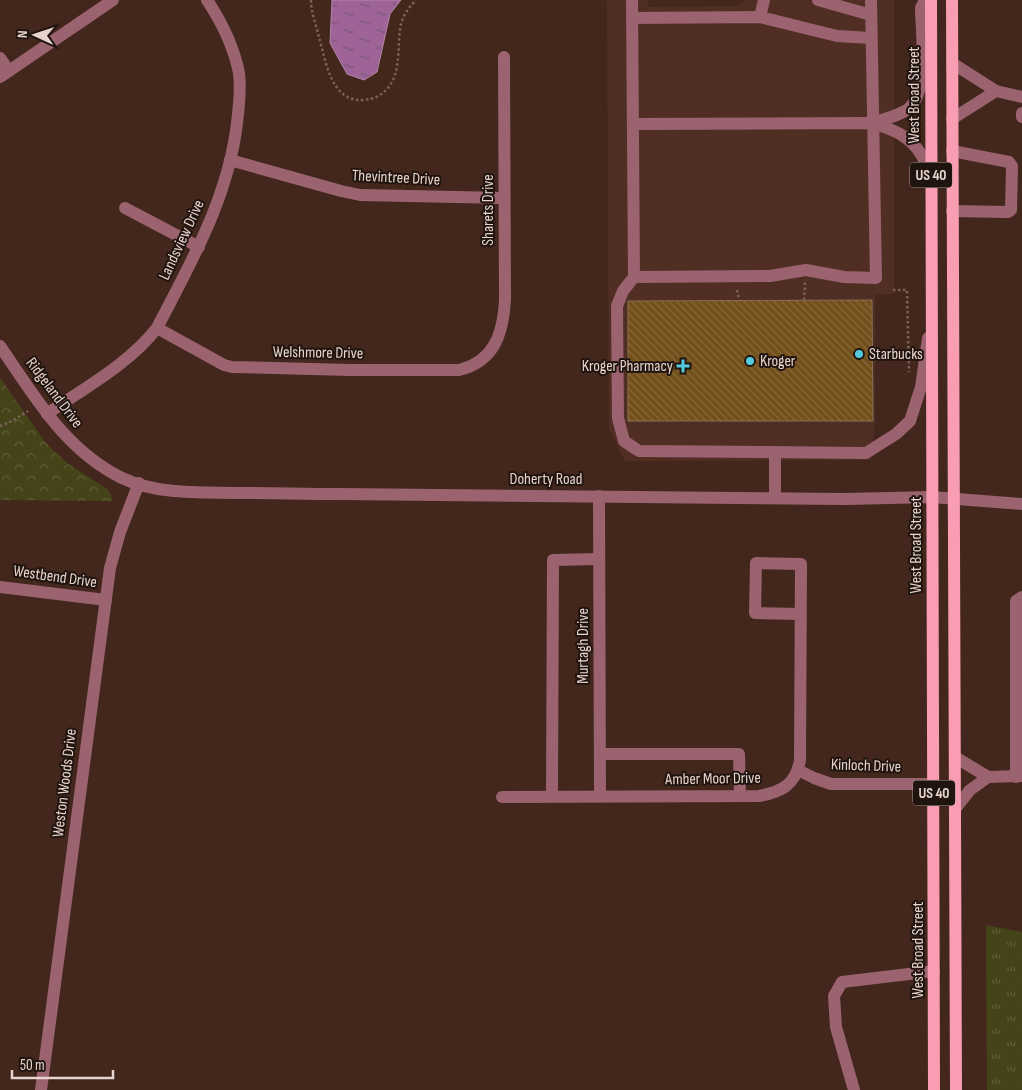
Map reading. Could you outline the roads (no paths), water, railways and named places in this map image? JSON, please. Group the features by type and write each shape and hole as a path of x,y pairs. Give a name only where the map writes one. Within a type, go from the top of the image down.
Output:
{"main road":[{"name":"West Broad Street","path":"930,0 934,1090"},
{"name":"US 40","path":"952,0 956,1090"}],"street":[{"path":"0,58 4,74 112,0"},
{"name":"Landsview Drive","path":"48,414 135,353 157,328 213,216 236,137 239,106 239,74 229,43 216,14 207,0"},
{"path":"632,0 634,277 623,291 617,306 618,418 624,441 639,451 866,453 896,434 910,420 921,387 932,316"},
{"path":"760,17 764,0"},
{"path":"818,0 871,15"},
{"path":"634,277 770,276 806,270 844,277 876,278 870,38 871,0"},
{"path":"872,123 907,111 915,100 922,79 921,8 925,0"},
{"path":"632,18 760,17 837,36 870,38"},
{"name":"Sharets Drive","path":"485,357 497,343 504,317 504,57"},
{"path":"952,63 996,91 1022,97"},
{"path":"952,119 996,91"},
{"path":"633,124 872,123 892,129 905,136 922,156 931,188"},
{"path":"952,151 1009,162 1012,166 1012,208 1008,212 952,211"},
{"name":"Thevintree Drive","path":"230,160 360,195 504,198"},
{"path":"125,208 199,247"},
{"name":"Welshmore Drive","path":"157,328 216,361 232,367 459,370 467,368 485,357"},
{"name":"Ridgeland Drive","path":"0,346 60,431 87,456 123,478 139,483"},
{"path":"774,453 775,498"},
{"name":"Doherty Road","path":"139,483 184,492 846,499 932,497 1022,504"},
{"name":"Weston Woods Drive","path":"41,1090 110,568 120,532 139,483"},
{"name":"Murtagh Drive","path":"599,496 600,796"},
{"path":"552,796 553,560 599,559"},
{"path":"798,770 800,751 801,564 756,563 755,613 800,614"},
{"name":"Westbend Drive","path":"0,587 106,600"},
{"path":"955,809 970,790 988,777 1019,776 1016,601 1022,597"},
{"path":"600,754 739,754 740,796"},
{"path":"955,756 988,777"},
{"name":"Kinloch Drive","path":"798,770 832,784 934,784"},
{"name":"Amber Moor Drive","path":"502,797 759,796 776,793 792,781 798,770"},
{"path":"854,1090 836,1027 834,996 842,982 934,971"}],"water":[{"path":"332,0 401,0 390,14 377,72 364,80 347,74 330,43"}],"place":[{"name":"Starbucks","path":"859,354"},
{"name":"Kroger","path":"750,361"},
{"name":"Kroger Pharmacy","path":"683,366"}]}
